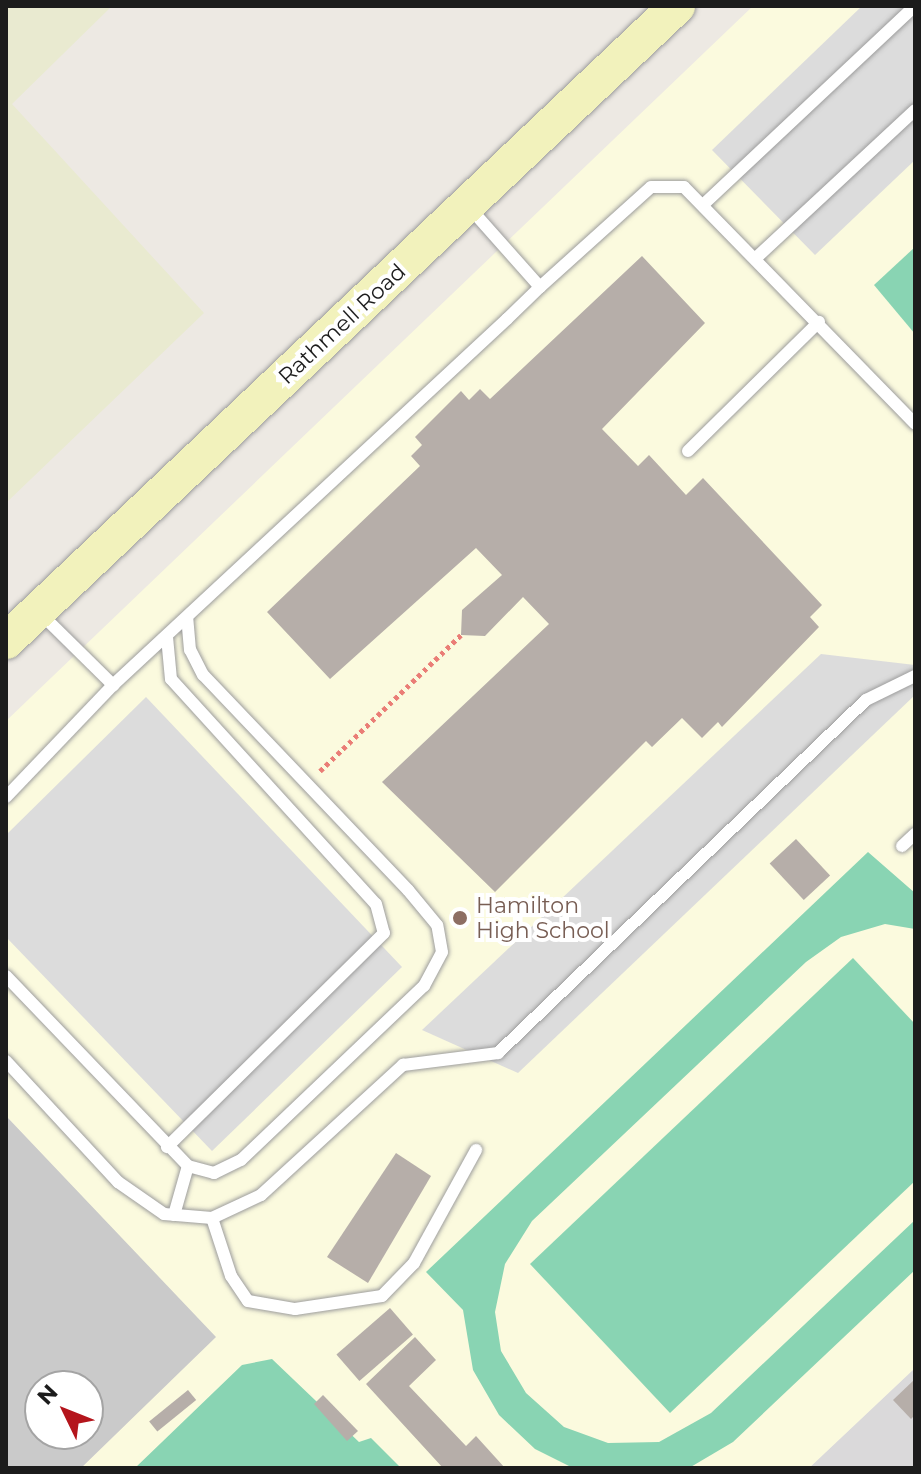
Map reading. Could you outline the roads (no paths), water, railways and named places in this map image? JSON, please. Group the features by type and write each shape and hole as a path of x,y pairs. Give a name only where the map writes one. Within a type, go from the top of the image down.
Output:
{"street":[{"name":"Rathmell Road","path":"6,641 677,6"}],"lane":[{"path":"705,203 915,6"},
{"path":"757,257 915,110"},
{"path":"6,797 113,685 651,187 684,187 705,203 915,424"},
{"path":"468,205 540,287"},
{"path":"688,451 819,322"},
{"path":"38,611 113,685"},
{"path":"6,976 167,1147 188,1166 214,1173 241,1160 424,986 442,952 437,925 308,783 203,675 190,650 187,618"},
{"path":"167,637 171,679 376,904 384,933 167,1147"},
{"path":"6,1061 118,1182 174,1215 212,1218 261,1195 403,1065 498,1053 866,700 915,676"},
{"path":"902,846 915,834"},
{"path":"212,1218 231,1276 248,1301 295,1309 382,1296 414,1263 476,1150"},
{"path":"174,1215 188,1166"}],"place":[{"name":"Hamilton High School","path":"460,918"}]}
